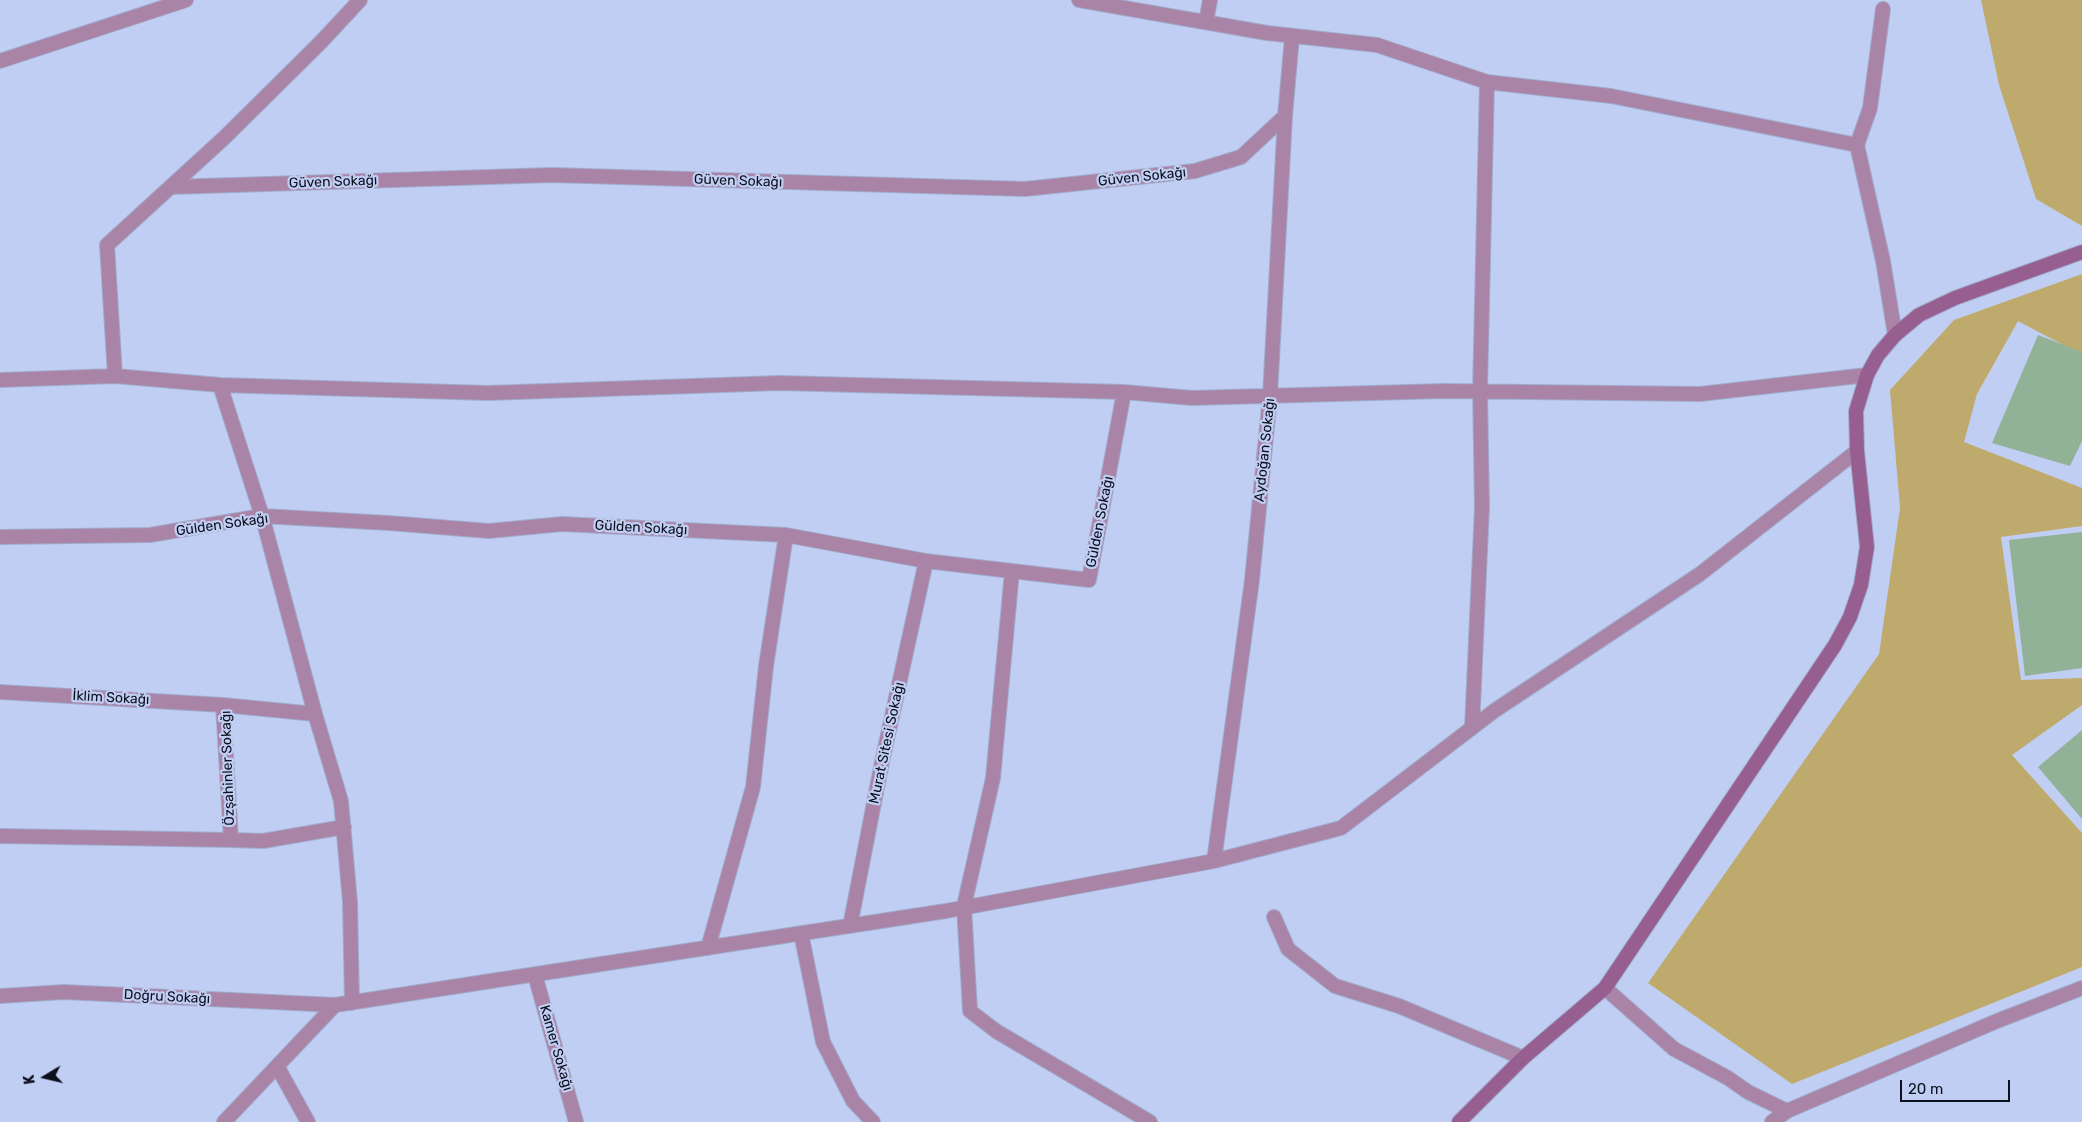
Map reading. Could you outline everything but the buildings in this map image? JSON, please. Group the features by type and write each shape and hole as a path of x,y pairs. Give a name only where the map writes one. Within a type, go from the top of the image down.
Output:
{"main road":[{"path":"1459,1122 1523,1058 1605,988 1824,661 1850,617 1861,585 1867,547 1856,452 1856,411 1867,375 1878,356 1895,334 1919,315 1955,298 2082,252"}],"street":[{"path":"0,61 186,0"},
{"path":"115,376 107,246 258,104 321,42 360,0"},
{"path":"1079,0 1292,37 1377,45 1487,82 1611,96 1857,145"},
{"path":"1206,22 1210,0"},
{"path":"1883,9 1870,108 1857,145 1883,261 1895,334"},
{"name":"Aydoğan Sokağı","path":"1214,861 1252,580 1270,396 1285,116 1292,37"},
{"path":"1472,728 1482,507 1480,391 1487,82"},
{"name":"Güven Sokağı","path":"171,187 552,175 1025,189 1195,171 1241,157 1285,116"},
{"path":"0,380 115,376 220,385 488,393 780,383 1124,392 1192,398 1480,391 1700,394 1867,375"},
{"path":"220,385 262,516 314,714 341,801 350,902 352,1003"},
{"name":"Gülden Sokağı","path":"0,537 150,535 262,516 489,531 562,524 786,535 926,561 1089,580 1124,392"},
{"name":"Doğru Sokağı","path":"0,996 64,992 335,1005 352,1003 946,911 964,906 1214,861 1341,828 1494,711 1700,574 1856,452"},
{"path":"708,948 753,787 766,666 786,535"},
{"name":"Murat Sitesi Sokağı","path":"850,926 882,762 926,561"},
{"path":"1012,571 993,778 964,906 970,1011 996,1031 1150,1122"},
{"name":"İklim Sokağı","path":"0,692 223,705"},
{"name":"Özşahinler Sokağı","path":"0,836 230,840 223,705 314,714"},
{"path":"230,840 263,841 344,827"},
{"path":"1274,917 1288,949 1335,986 1399,1006 1523,1058"},
{"path":"801,933 824,1042 853,1101 873,1122"},
{"name":"Kamer Sokağı","path":"535,974 576,1122"},
{"path":"1605,988 1674,1048 1728,1078 1748,1092 1787,1112"},
{"path":"1772,1122 1787,1112 1998,1021 2082,988"},
{"path":"224,1122 335,1005"},
{"path":"277,1066 308,1122"}],"shaded area":[{"path":"1981,0 2082,0 2082,226 2036,199 1999,85"},
{"path":"2082,274 2082,355 2018,321 1977,394 1964,442 2082,488 2082,526 2001,537 2021,680 2082,678 2082,705 2012,755 2082,833 2082,967 1792,1084 1648,983 1879,654 1900,508 1890,390 1954,320"}]}
